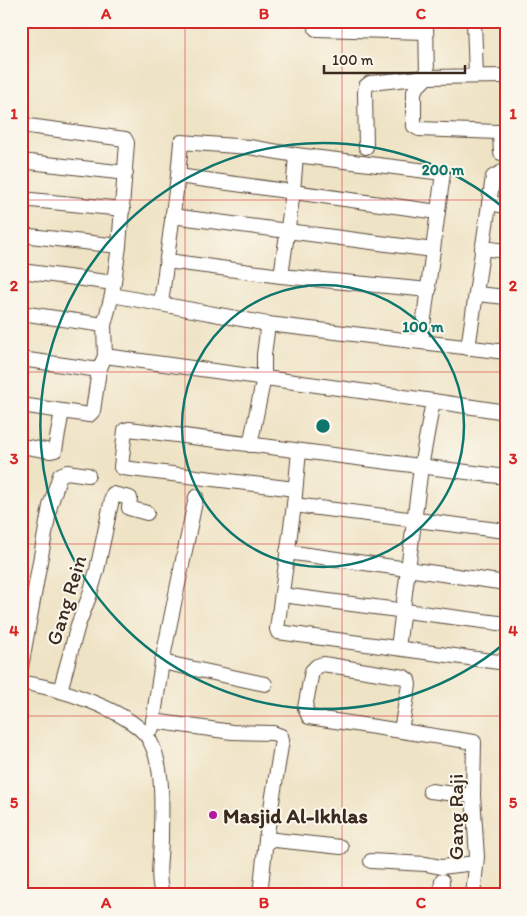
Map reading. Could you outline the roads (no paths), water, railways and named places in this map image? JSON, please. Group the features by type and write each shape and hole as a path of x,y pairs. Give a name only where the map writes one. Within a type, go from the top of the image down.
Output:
{"street":[{"path":"474,21 476,76"},
{"path":"316,29 333,25 426,26 427,77 414,92 414,126 419,129 498,132 500,135 501,153"},
{"path":"366,147 365,92 366,86 370,82 427,77 506,76"},
{"path":"21,125 124,139 127,143 123,209 113,289 104,325 104,356 99,370 94,411 89,415 21,405"},
{"path":"161,303 181,142 249,146 296,155 443,173 421,341"},
{"path":"281,276 293,192 296,155"},
{"path":"21,161 126,173"},
{"path":"468,348 492,177 506,170"},
{"path":"178,176 438,212"},
{"path":"21,199 123,209"},
{"path":"489,203 506,206"},
{"path":"172,216 433,250"},
{"path":"21,235 118,246"},
{"path":"482,248 506,251"},
{"path":"167,261 281,276 429,290"},
{"path":"21,271 113,289 161,303 268,324 506,352"},
{"path":"476,294 506,297"},
{"path":"21,313 104,325"},
{"path":"250,445 264,377 264,355 268,324"},
{"path":"104,356 506,412"},
{"path":"21,359 99,370"},
{"path":"398,648 421,467 433,401"},
{"path":"21,446 55,450 62,411"},
{"path":"295,489 121,467 125,430 129,428 506,477"},
{"path":"299,451 294,505 277,629 280,632 506,663"},
{"path":"21,667 50,506 60,475 67,472 88,475"},
{"name":"Gang Rein","path":"60,691 78,624 97,570 113,494 130,498 130,508 146,513"},
{"path":"150,741 162,662 196,497"},
{"path":"294,505 506,531"},
{"path":"287,552 506,583"},
{"path":"282,595 506,624"},
{"path":"162,662 265,684"},
{"path":"323,664 404,677 408,680 409,685 401,730 310,717 305,708 312,671 317,666 323,664"},
{"path":"21,683 35,684 60,691 97,705 136,725 150,741 156,755 160,786 161,859 159,882 163,895"},
{"path":"153,720 232,732 273,733 281,736 282,740 266,839 260,895"},
{"name":"Gang Raji","path":"401,730 446,739 471,741 475,744 473,796 477,857 473,895"},
{"path":"430,791 473,796"},
{"path":"266,839 341,847"},
{"path":"371,862 426,864 441,867 476,863"}],"place":[{"name":"Masjid Al-Ikhlas","path":"213,815"}]}
